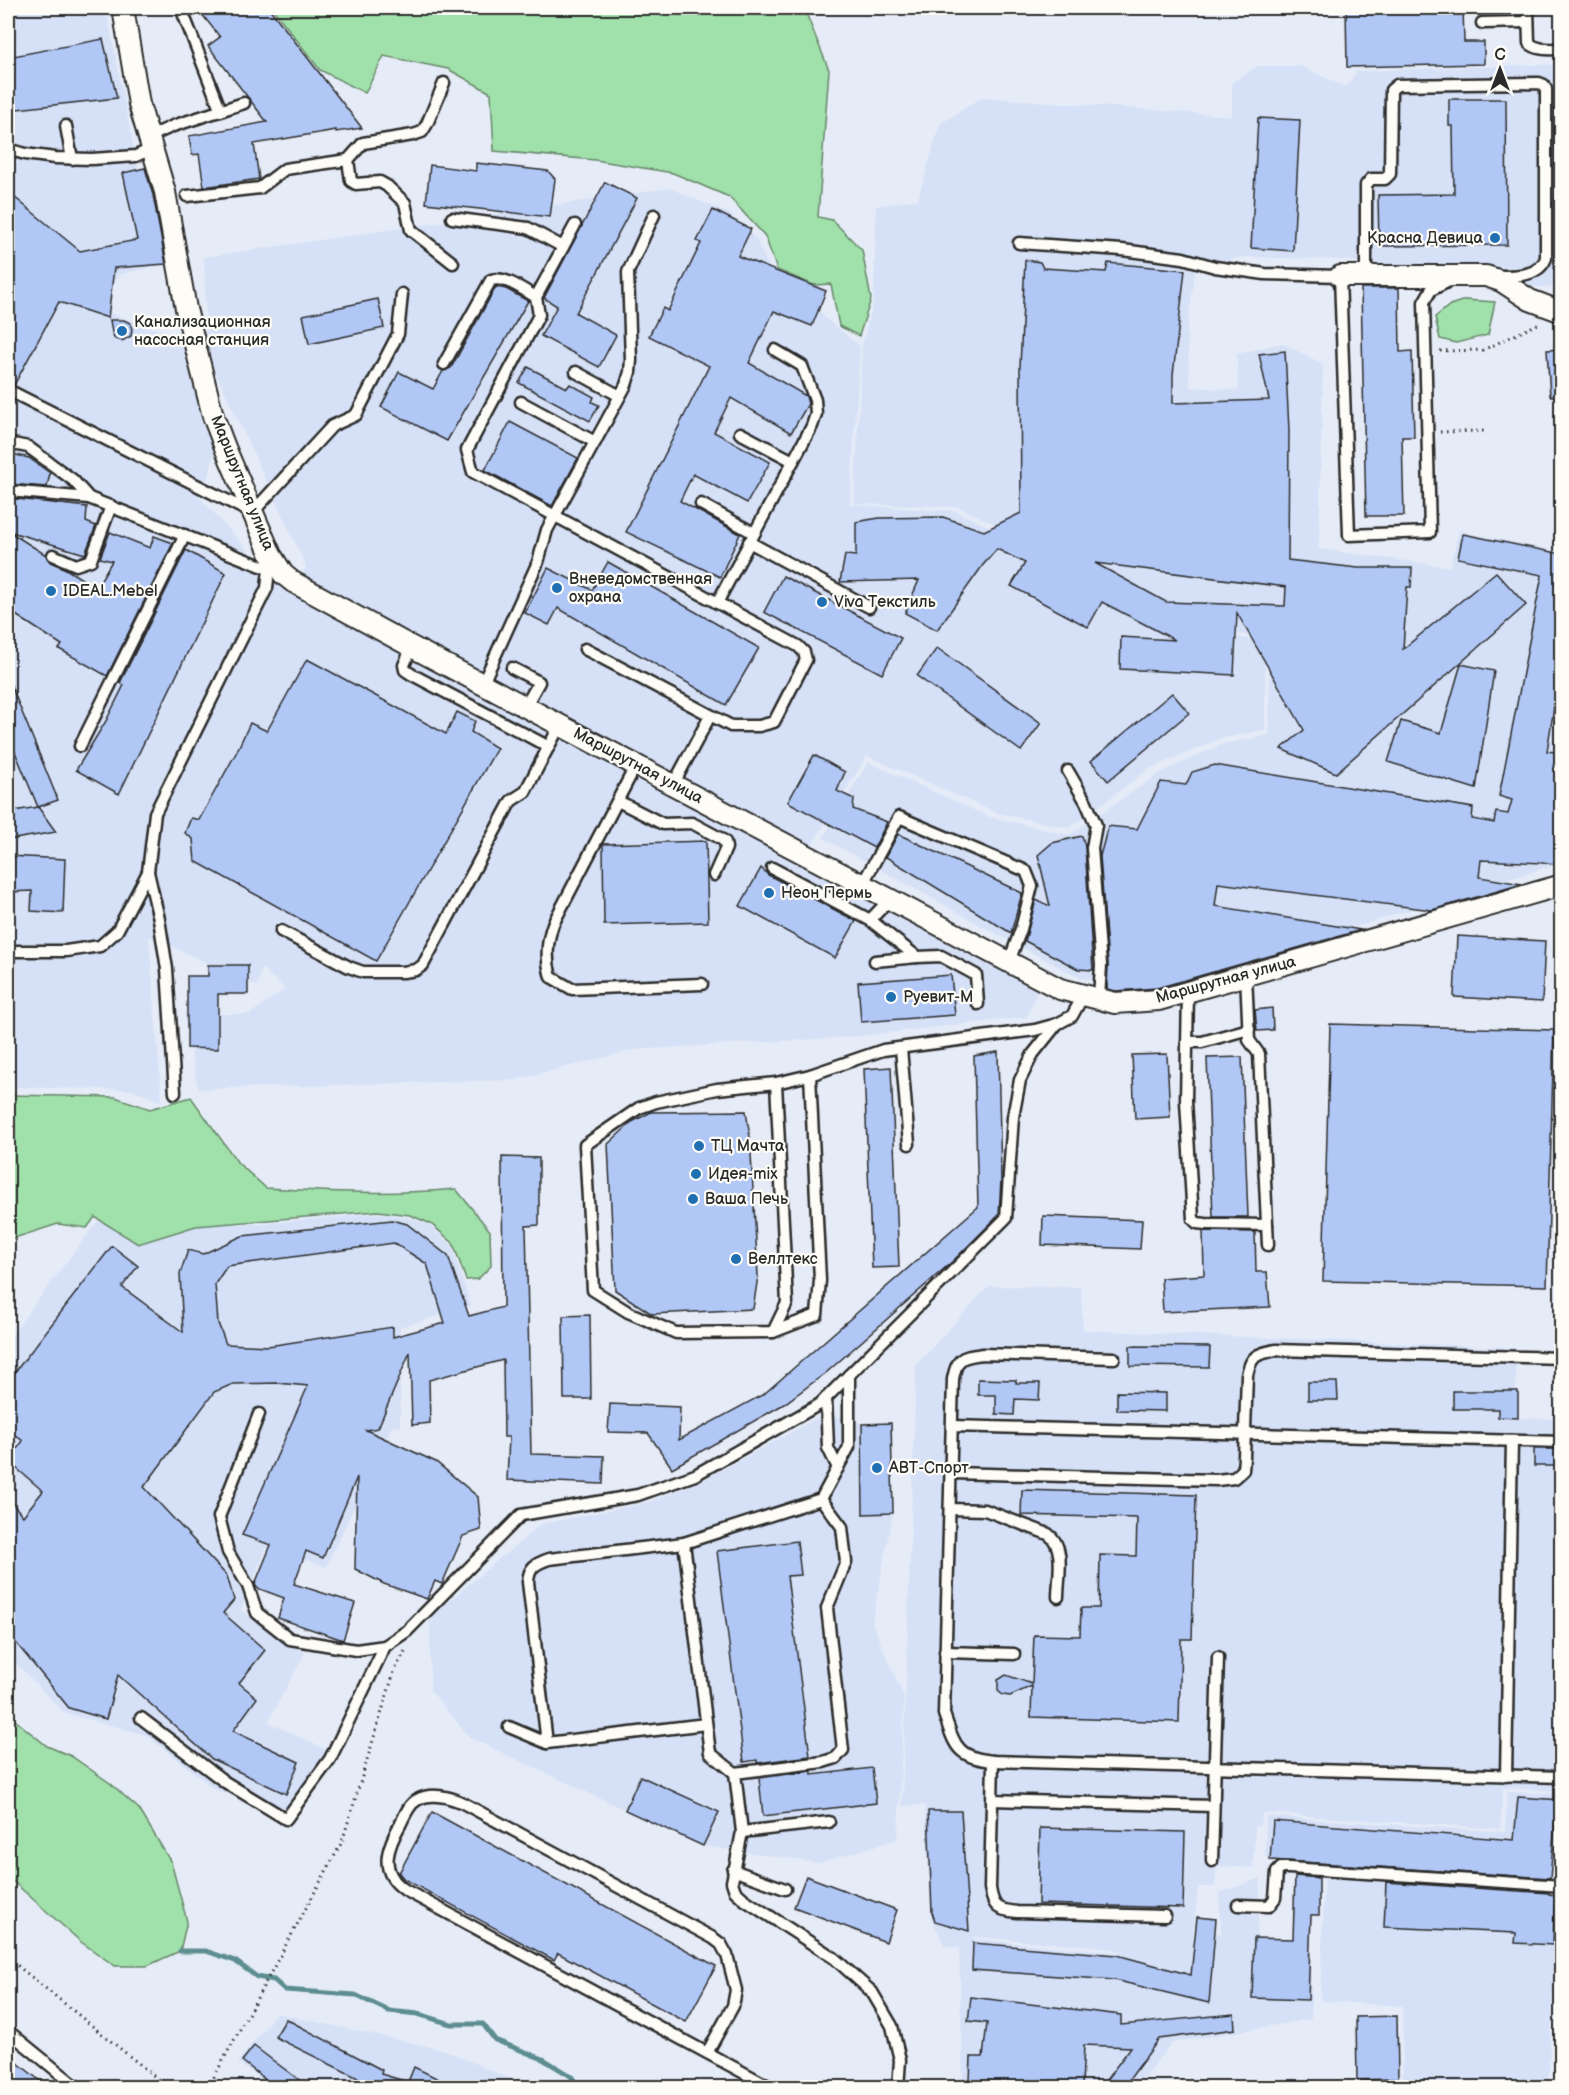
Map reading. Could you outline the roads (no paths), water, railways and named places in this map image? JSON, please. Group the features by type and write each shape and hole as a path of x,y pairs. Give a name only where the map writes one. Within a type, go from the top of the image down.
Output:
{"street":[{"name":"Маршрутная улица","path":"123,8 139,104 165,192 186,309 205,388 226,450 273,567 294,582 482,685 1060,989 1091,998 1114,1002 1159,1000 1562,885"},
{"path":"1340,276 1486,276 1501,281 1530,300 1562,312"}],"lane":[{"path":"181,8 221,111"},
{"path":"1528,8 1529,44 1533,48 1562,49"},
{"path":"1482,23 1528,22"},
{"path":"187,196 260,188 285,169 348,160 363,143 422,132 444,83"},
{"path":"1366,276 1366,185 1371,179 1385,179 1390,174 1391,90 1393,87 1397,85 1539,83 1546,89 1546,258 1542,265 1524,275 1486,276"},
{"path":"8,149 25,154 72,159 136,156 173,126 244,103"},
{"path":"66,126 72,159"},
{"path":"348,160 351,181 356,184 380,182 387,186 405,203 411,230 453,263"},
{"path":"482,685 538,562 547,530 620,396 630,372 628,272 654,215"},
{"path":"452,218 528,228 563,247"},
{"path":"575,225 536,297 539,315 467,450 473,472 798,646 804,652 806,660 774,722 759,726 731,726 585,649"},
{"path":"1019,243 1122,250 1183,258 1215,267 1265,274 1340,276 1349,535 1430,532 1424,302 1431,290 1444,282 1462,276"},
{"path":"444,364 491,280 505,280 536,297"},
{"path":"8,390 252,513 332,426 356,415 398,334 402,294"},
{"path":"717,603 812,426 816,414 815,400 802,366 776,350"},
{"path":"576,372 620,396"},
{"path":"521,402 595,442"},
{"path":"740,433 793,461"},
{"path":"8,443 28,447 73,480 89,498"},
{"path":"8,491 89,498 185,536 273,567 267,588 155,813 148,872 167,969 175,1093"},
{"path":"701,504 752,538 869,607"},
{"path":"53,555 76,565 91,560 111,506"},
{"path":"80,746 185,536"},
{"path":"412,647 404,665 405,670 549,747"},
{"path":"512,668 538,682 525,707"},
{"path":"673,785 710,716"},
{"path":"280,931 363,972 404,972 423,965 511,801 525,792 560,725"},
{"path":"636,765 553,924 548,947 551,977 572,989 702,984"},
{"path":"810,1075 820,1280 817,1315 773,1332 676,1333 628,1312 593,1290 585,1145 639,1108 656,1102 717,1089 776,1083 810,1075 883,1050 1035,1030 1057,1024 1072,1016 1091,998 1101,965 1092,848 1096,825 1068,771"},
{"path":"618,801 663,824 692,823 720,838 725,842 726,848 714,875"},
{"path":"862,885 899,817 1026,871 1032,886 1021,929 1009,962"},
{"path":"772,868 870,920 917,957"},
{"path":"8,951 66,951 100,946 117,931 148,872"},
{"path":"870,920 890,899"},
{"path":"875,961 941,956 976,975 978,1004"},
{"path":"1246,975 1250,1040 1259,1054 1268,1245"},
{"path":"1188,992 1186,1101 1193,1219 1197,1223 1206,1224 1267,1225"},
{"path":"259,1414 219,1517 228,1552 248,1586 256,1613 290,1638 356,1650 385,1646 407,1631 521,1515 638,1495 695,1475 820,1404 1006,1218 1017,1090 1029,1060 1057,1024"},
{"path":"1187,1042 1202,1042 1249,1029"},
{"path":"901,1048 909,1143"},
{"path":"773,1332 787,1303 776,1083"},
{"path":"951,1473 1217,1480 1234,1478 1242,1470 1249,1362 1258,1354 1276,1350 1562,1358"},
{"path":"1114,1358 983,1354 963,1357 956,1365 952,1426 944,1714 952,1739 960,1751 975,1760 993,1761 1562,1777"},
{"path":"547,1743 528,1582 529,1571 535,1564 549,1559 684,1543 821,1499 849,1447 849,1375"},
{"path":"826,1398 828,1448 838,1468"},
{"path":"952,1426 1562,1442"},
{"path":"1506,1776 1512,1441"},
{"path":"735,1773 823,1762 836,1758 843,1750 827,1608 846,1562 842,1527 821,1499"},
{"path":"950,1509 985,1510 1048,1534 1055,1539 1059,1553 1058,1597"},
{"path":"684,1543 710,1753 735,1773 742,1832 733,1870 732,1882 735,1891 745,1900 834,1958 872,1992 892,2026 900,2060 898,2088"},
{"path":"141,1718 225,1782 286,1819 330,1759 385,1646"},
{"path":"945,1652 1014,1654"},
{"path":"1212,1861 1218,1657"},
{"path":"509,1727 547,1743 706,1724"},
{"path":"993,1761 990,1888 992,1901 1001,1910 1165,1916"},
{"path":"707,2053 735,1998 735,1980 727,1955 721,1944 714,1938 452,1798 428,1797 416,1800 410,1807 387,1853 390,1870 396,1884 707,2053 772,2088"},
{"path":"992,1800 1214,1806"},
{"path":"742,1832 829,1822"},
{"path":"1238,1905 1269,1906 1275,1898 1277,1872 1281,1868 1562,1886"},
{"path":"733,1870 785,1889"},
{"path":"8,2031 78,2088"}],"waterway":[{"path":"180,1951 206,1951 235,1961 257,1977 274,1980 285,1990 355,1995 389,2011 418,2014 451,2024 483,2024 495,2040 543,2059 571,2076 579,2088"}],"place":[{"name":"Красна Девица","path":"1495,238"},
{"name":"Канализационная насосная станция","path":"122,331"},
{"name":"Вневедомственная охрана","path":"557,588"},
{"name":"IDEAL.Mebel","path":"51,591"},
{"name":"Viva Текстиль","path":"822,602"},
{"name":"Неон Пермь","path":"769,893"},
{"name":"Руевит-М","path":"891,997"},
{"name":"ТЦ Мачта","path":"699,1146"},
{"name":"Идея-mix","path":"696,1174"},
{"name":"Ваша Печь","path":"693,1199"},
{"name":"Веллтекс","path":"736,1259"},
{"name":"АВТ-Спорт","path":"877,1468"}]}
